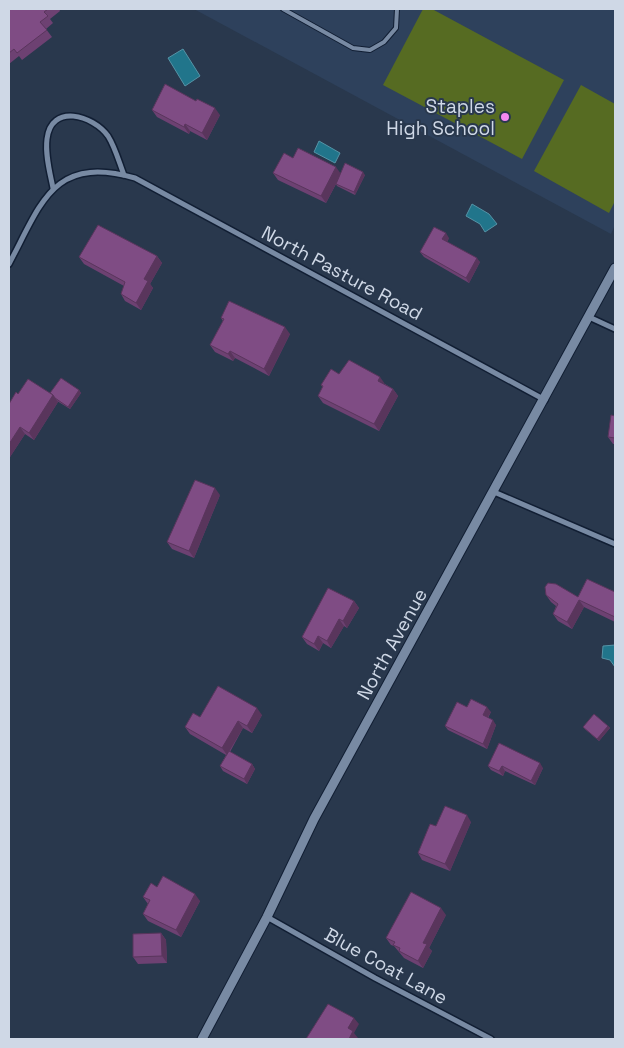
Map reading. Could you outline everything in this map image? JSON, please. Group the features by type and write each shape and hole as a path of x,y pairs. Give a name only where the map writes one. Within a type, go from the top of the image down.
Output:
{"street":[{"path":"53,188 47,137 53,123 63,115 74,115 90,122 107,135 124,175"},
{"name":"North Pasture Road","path":"9,264 35,215 53,188 68,178 84,172 107,171 124,175 135,178 545,400"},
{"name":"North Avenue","path":"202,1039 267,917 314,819 545,400 615,268"},
{"path":"590,317 615,329"},
{"path":"494,492 615,544"},
{"name":"Blue Coat Lane","path":"267,917 374,978 491,1039"}],"lane":[{"path":"283,9 353,48 370,50 384,42 396,28 397,9"}],"shaded area":[{"name":"Staples High School","path":"194,9 615,9 615,225 611,234"},
{"path":"183,49 200,76 185,86 168,58"},
{"path":"319,141 340,153 335,163 314,152"},
{"path":"472,204 489,214 497,224 485,232 480,224 466,216"},
{"path":"615,645 615,667 610,660 602,658 603,646"}],"green space":[{"path":"423,9 432,9 564,80 522,159 383,85"},
{"path":"581,85 615,104 615,201 609,213 534,171"}],"building":[{"path":"9,9 48,9 44,12 48,16 40,22 47,30 17,53 14,49 9,53"},
{"path":"165,84 196,101 197,99 215,108 202,133 185,124 184,127 152,110"},
{"path":"298,148 336,167 321,196 273,173 284,153 293,158"},
{"path":"345,163 363,172 354,192 336,184"},
{"path":"98,225 157,256 144,279 148,281 136,303 121,294 125,282 79,257"},
{"path":"434,227 446,233 442,239 477,258 466,278 420,252"},
{"path":"229,301 285,327 264,369 230,351 228,354 210,345 224,319 221,318"},
{"path":"349,360 380,377 378,381 393,389 374,424 318,396 323,386 321,385 331,369 339,374"},
{"path":"61,378 79,390 68,407 50,393"},
{"path":"28,379 53,395 29,433 20,427 9,444 9,404 16,392 18,394"},
{"path":"611,415 615,416 615,438 608,437"},
{"path":"195,480 215,488 189,551 167,542"},
{"path":"587,579 615,592 615,617 579,600 567,622 553,614 558,604 546,595 545,587 548,583 556,584 578,597"},
{"path":"328,588 354,601 343,621 339,619 327,641 318,636 314,644 302,637"},
{"path":"218,686 257,708 247,726 238,721 222,748 185,727 193,713 200,717"},
{"path":"471,699 487,707 483,715 493,720 483,744 445,726 457,702 467,707"},
{"path":"594,714 608,726 597,739 583,727"},
{"path":"499,743 540,763 531,781 502,766 499,771 488,766"},
{"path":"229,751 252,764 244,779 220,766"},
{"path":"445,806 467,815 445,864 418,853 430,824 436,826"},
{"path":"163,876 195,894 176,930 143,914 150,900 143,897 151,883 157,887"},
{"path":"411,892 441,908 423,943 427,944 418,961 399,951 400,948 393,945 395,942 386,938"},
{"path":"161,933 162,956 133,957 133,934"},
{"path":"328,1004 354,1018 348,1028 353,1031 349,1039 306,1039"}],"place":[{"name":"Staples High School","path":"505,117"}]}
